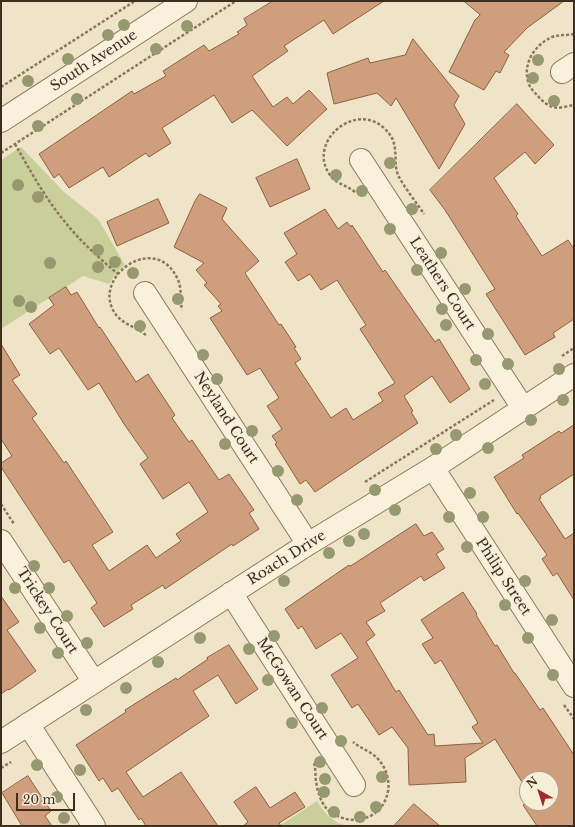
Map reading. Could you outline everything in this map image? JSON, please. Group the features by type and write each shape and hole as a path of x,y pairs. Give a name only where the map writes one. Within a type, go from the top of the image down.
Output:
{"street":[{"name":"South Avenue","path":"1,121 186,1"},
{"name":"Leathers Court","path":"361,160 522,408"},
{"name":"Neyland Court","path":"145,293 308,544"},
{"name":"Roach Drive","path":"1,742 308,544 433,468 574,375"},
{"name":"Philip Street","path":"433,468 574,686"},
{"name":"Trickey Court","path":"1,541 94,682"},
{"name":"McGowan Court","path":"231,594 354,785"},
{"path":"28,724 94,826"}],"path":[{"path":"1,87 135,1"},
{"path":"1,153 236,1"},
{"path":"15,144 34,178 65,222 118,274"},
{"path":"149,337 117,317 108,298 110,289 118,274 132,263 143,257 151,258"}],"green space":[{"path":"21,147 64,192 98,219 125,265 116,273 109,284 83,276 1,329 1,160"},
{"path":"317,801 330,817 338,823 348,826 279,826"}],"building":[{"path":"273,1 384,1 333,34 324,20 284,46 288,51 252,76 273,107 287,97 293,104 309,90 327,109 287,146 252,110 232,123 214,95 162,128 171,143 149,157 146,153 109,177 103,167 69,188 59,174 54,178 39,154 132,91 134,94 166,76 163,71 204,45 209,51 239,34 237,32 247,25 244,19"},
{"path":"464,1 564,1 527,28 504,52 509,55 500,73 496,71 484,90 449,72 475,20 480,15"},
{"path":"413,39 459,96 454,105 465,124 439,169 396,98 391,106 377,93 334,104 327,73 368,58 370,63 405,55"},
{"path":"517,104 554,145 535,164 525,152 494,178 518,214 516,216 542,256 568,240 574,249 574,319 553,333 555,337 525,355 486,294 495,289 445,210 430,190"},
{"path":"297,159 310,189 270,207 256,178"},
{"path":"200,194 227,208 222,219 259,261 245,273 279,325 281,324 296,347 294,348 301,359 295,363 331,418 346,408 353,420 383,401 378,393 395,383 360,329 366,325 337,280 321,290 310,274 298,281 285,262 297,254 284,233 325,209 338,229 347,222 351,227 352,225 383,272 385,270 435,342 439,339 470,389 450,403 432,376 404,396 418,423 315,492 306,480 300,484 275,444 277,443 272,436 282,429 267,406 279,398 260,368 247,375 210,318 222,311 218,306 221,304 204,285 207,283 196,270 204,263 174,247 195,201"},
{"path":"158,199 169,223 117,246 107,222"},
{"path":"66,287 71,295 77,292 99,328 100,327 136,382 148,374 175,415 172,418 189,442 192,440 219,480 229,474 254,510 249,513 259,529 233,546 232,544 165,589 163,585 131,605 133,609 104,627 91,608 97,603 69,560 64,563 1,467 1,463 12,456 1,439 1,344 20,375 12,380 37,414 32,418 64,463 66,461 113,532 92,545 109,571 147,545 156,558 181,541 176,534 208,512 189,482 163,499 140,464 148,458 124,424 99,383 88,390 59,348 50,354 29,324 54,305 49,298"},
{"path":"574,425 574,474 540,496 541,498 539,499 565,539 574,533 574,600 557,573 553,576 542,559 547,555 518,513 517,514 494,477 524,458 522,455 559,431 561,433"},
{"path":"416,524 424,536 432,532 444,549 436,554 445,568 424,581 421,576 380,603 385,611 366,622 375,635 366,642 396,692 399,690 428,735 434,734 435,746 483,743 472,727 478,723 441,660 435,664 422,644 433,638 421,620 463,592 495,646 497,645 514,673 540,710 543,708 574,755 574,826 537,826 527,811 559,811 559,771 519,771 519,777 495,739 465,758 466,782 409,785 408,748 392,727 379,735 358,704 352,708 331,675 358,658 341,633 316,649 302,626 298,629 285,609 349,565 350,566"},
{"path":"1,596 19,622 7,630 36,671 1,694"},
{"path":"229,645 258,689 236,704 218,675 193,691 209,716 126,772 143,797 181,772 218,826 146,826 141,818 139,820 118,788 112,792 103,778 99,781 76,745 126,712 125,710 176,678 177,680 208,659 207,658"},
{"path":"28,776 51,811 45,816 52,826 22,826 2,793"},
{"path":"256,787 270,808 295,792 305,807 279,823 281,826 243,826 248,822 234,802"},
{"path":"414,804 440,826 394,826"}]}
